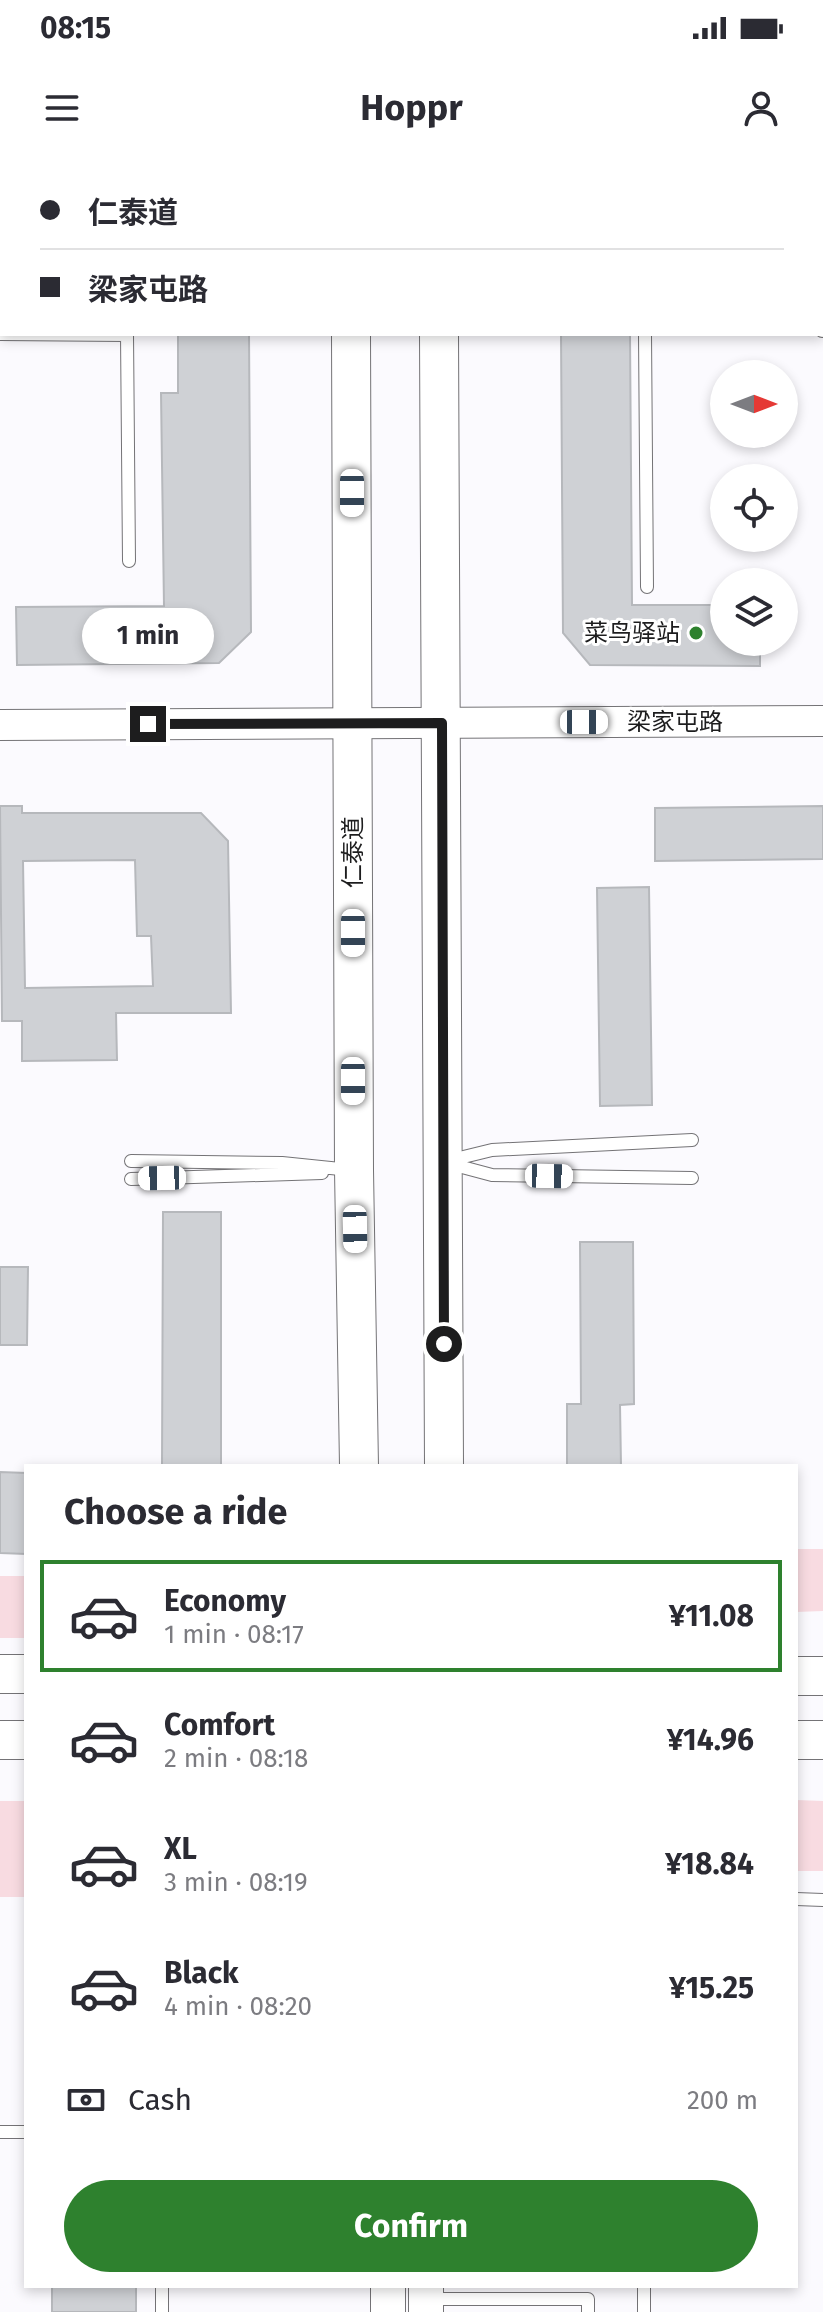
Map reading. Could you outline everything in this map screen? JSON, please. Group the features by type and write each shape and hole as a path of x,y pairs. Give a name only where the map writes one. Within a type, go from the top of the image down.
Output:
{"main road":[{"name":"仁泰道","path":"351,336 354,1170 359,1464"},
{"path":"439,336 444,1464"},
{"path":"0,1674 24,1674"},
{"path":"798,1676 823,1676"},
{"path":"0,1740 24,1740"},
{"path":"798,1740 823,1740"},
{"path":"388,2288 388,2312"}],"street":[{"name":"梁家屯路","path":"0,725 823,721"}],"lane":[{"path":"127,336 129,561"},
{"path":"645,336 647,587"},
{"path":"444,1162 492,1150 692,1140"},
{"path":"131,1161 282,1163 354,1170"},
{"path":"444,1162 492,1175 692,1178"},
{"path":"131,1179 282,1176 354,1170"},
{"path":"798,1899 823,1900"},
{"path":"0,2132 24,2132"},
{"path":"162,2288 162,2312"},
{"path":"644,2288 644,2312"},
{"path":"426,2299 588,2299"}],"shaded area":[{"path":"798,1549 823,1549 823,1611 798,1612"},
{"path":"0,1576 24,1576 24,1638 0,1638"},
{"path":"798,1800 823,1801 823,1871 798,1871"},
{"path":"0,1801 24,1801 24,1897 0,1897"}],"building":[{"path":"178,336 249,336 251,632 219,663 17,665 16,607 164,606 161,393 178,393"},
{"path":"561,336 630,336 632,605 710,605 710,656 760,656 760,666 590,665 563,633"},
{"path":"0,806 22,806 22,813 201,813 228,841 231,1013 116,1013 117,1060 22,1061 22,1021 2,1021","holes":["135,860 137,936 151,936 153,986 25,988 23,861"]},
{"path":"823,806 823,859 655,861 655,808"},
{"path":"649,887 652,1105 600,1106 597,888"},
{"path":"163,1212 221,1212 221,1464 162,1464"},
{"path":"580,1242 633,1242 634,1404 620,1405 621,1464 567,1464 567,1404 581,1404"},
{"path":"0,1267 28,1267 27,1345 0,1345"},
{"path":"0,1472 24,1473 24,1554 0,1553"},
{"path":"52,2288 136,2288 136,2312 52,2312"}],"place":[{"name":"菜鸟驿站","path":"696,633"}],"route":[{"path":"148,724 442,723 444,1344"}]}
